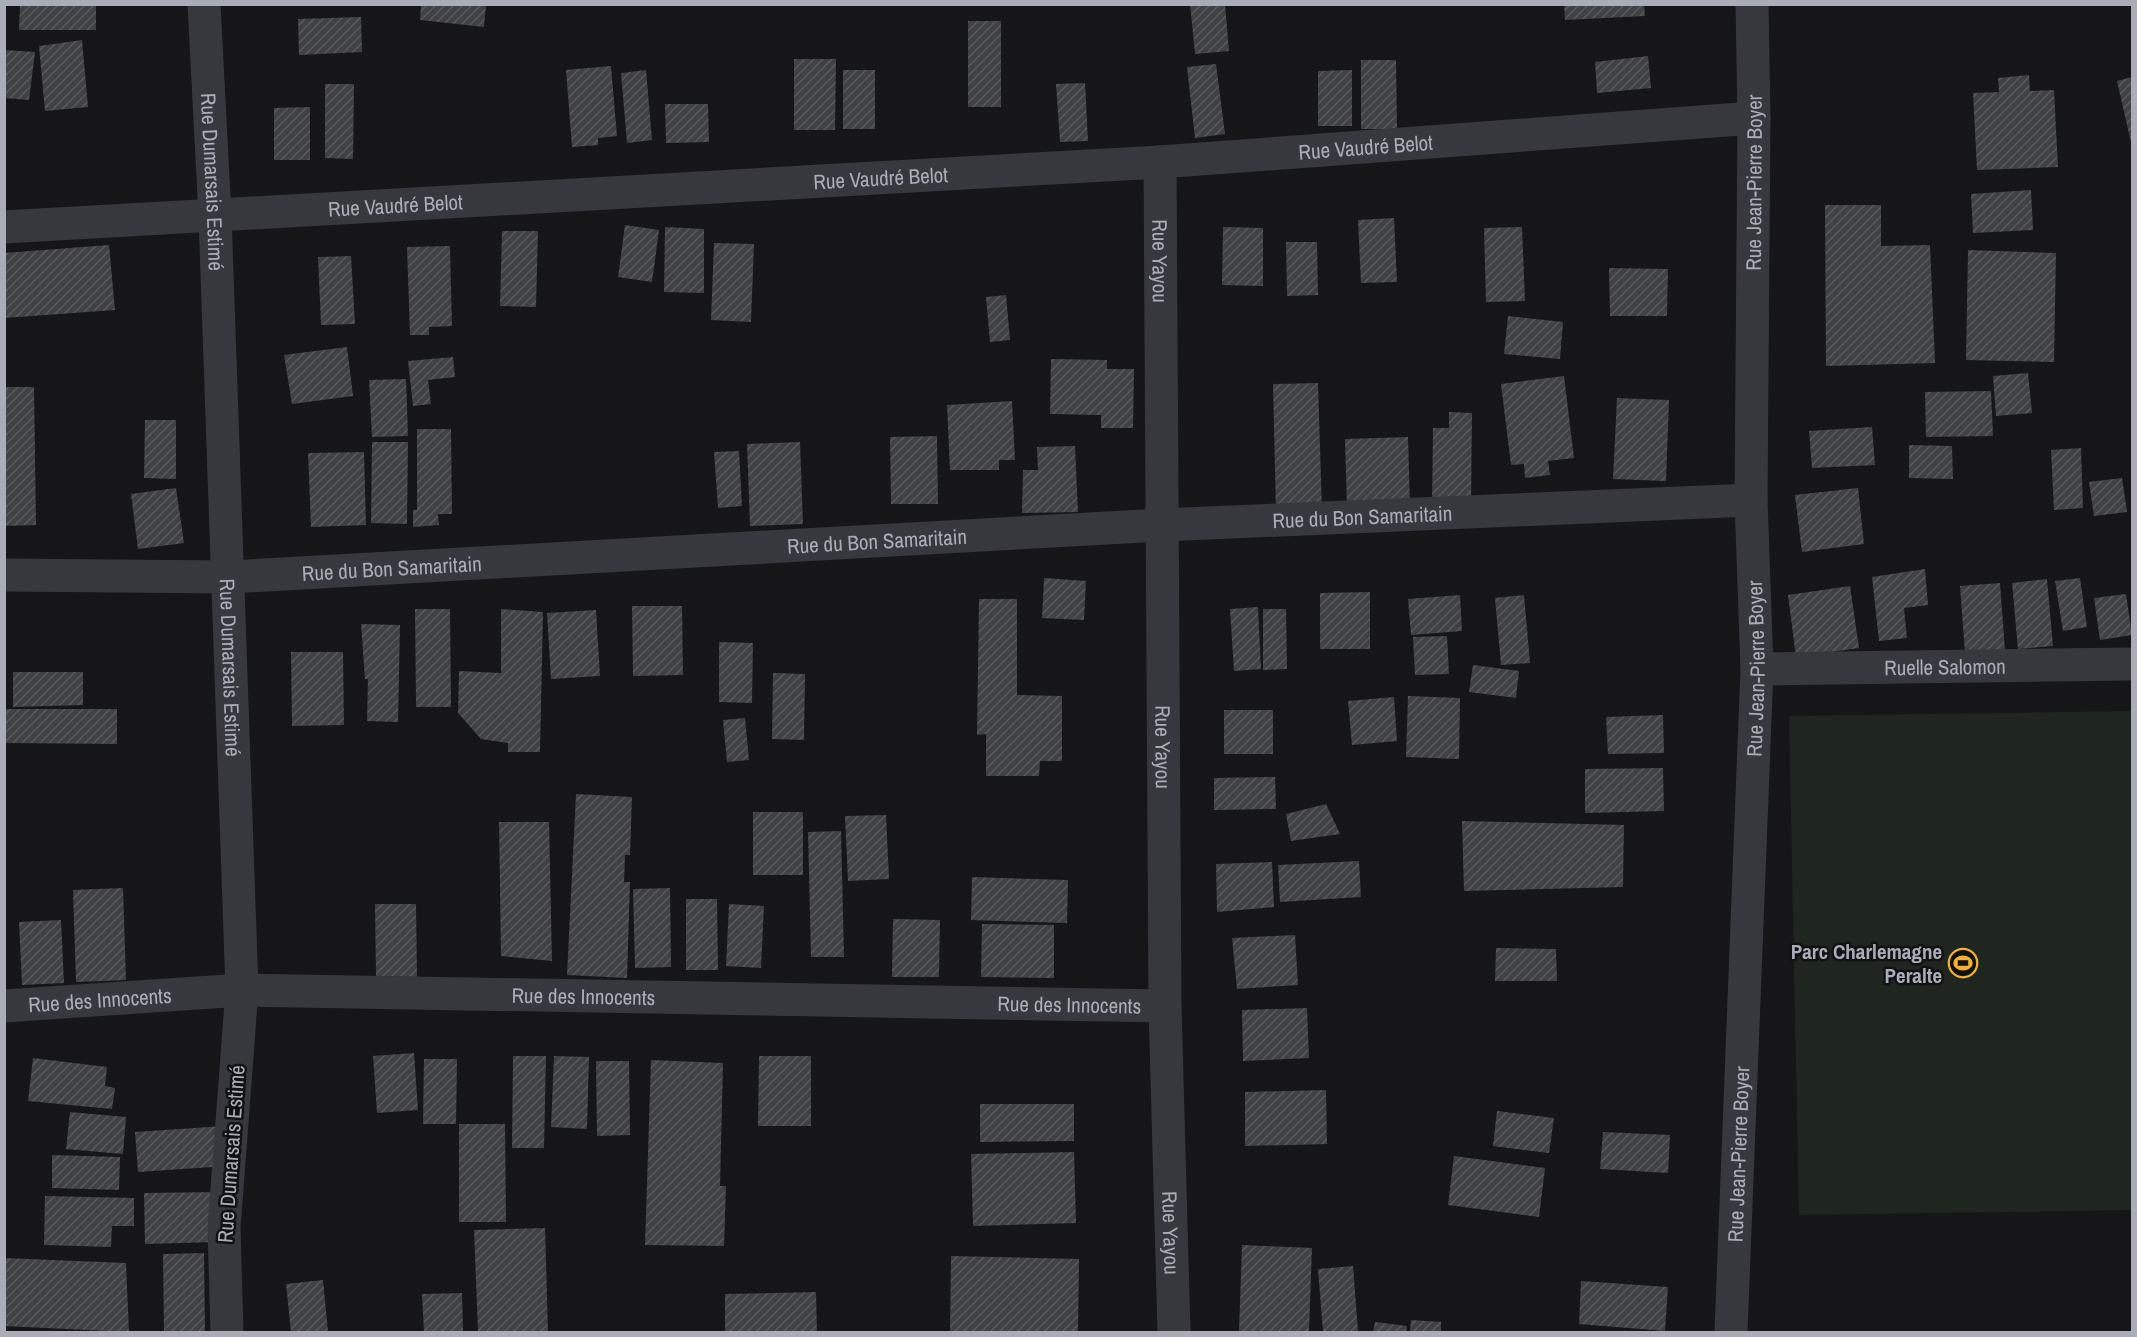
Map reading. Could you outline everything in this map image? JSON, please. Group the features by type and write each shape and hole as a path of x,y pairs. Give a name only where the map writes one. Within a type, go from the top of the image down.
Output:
{"street":[{"name":"Rue Dumarsais Estimé","path":"204,4 229,577 242,990 224,1228 227,1332"},
{"name":"Rue Jean-Pierre Boyer","path":"1731,1332 1757,669 1751,500 1754,118 1752,4"},
{"name":"Rue Vaudré Belot","path":"4,226 1160,162 1754,118"},
{"name":"Rue Yayou","path":"1160,162 1165,1006 1174,1332"},
{"name":"Rue du Bon Samaritain","path":"4,576 229,577 1161,525 1751,500"},
{"name":"Ruelle Salomon","path":"1757,669 2133,664"},
{"name":"Rue des Innocents","path":"4,1006 242,990 1165,1006"}],"shaded area":[{"name":"Parc Charlemagne Peralte","path":"2132,711 2132,1210 1799,1215 1789,716"}],"building":[{"path":"421,4 486,4 484,27 420,20"},
{"path":"1190,4 1225,4 1229,51 1195,54"},
{"path":"1564,4 1644,4 1645,16 1565,20"},
{"path":"20,5 96,5 96,30 19,30"},
{"path":"361,17 362,52 299,55 298,19"},
{"path":"968,21 1001,21 1001,107 968,107"},
{"path":"82,40 88,107 45,111 39,46"},
{"path":"4,50 35,52 29,100 4,98"},
{"path":"1648,56 1651,88 1597,93 1595,62"},
{"path":"794,59 836,59 835,130 794,130"},
{"path":"1361,60 1396,60 1397,129 1361,129"},
{"path":"1216,64 1225,134 1195,138 1187,67"},
{"path":"611,66 617,136 598,138 598,145 572,147 566,70"},
{"path":"646,70 652,140 627,143 621,73"},
{"path":"843,70 875,70 875,129 843,129"},
{"path":"1352,70 1352,126 1318,126 1318,71"},
{"path":"2029,75 2030,91 2054,90 2058,167 1977,170 1973,93 1999,92 1998,78"},
{"path":"2132,77 2132,147 2117,81"},
{"path":"1085,83 1088,141 1060,142 1056,84"},
{"path":"325,84 354,84 353,159 325,158"},
{"path":"665,104 708,104 709,142 666,143"},
{"path":"310,107 310,160 274,160 274,108"},
{"path":"2031,190 2033,230 1973,233 1971,194"},
{"path":"1825,205 1881,205 1881,246 1930,245 1935,363 1826,366"},
{"path":"1394,218 1397,282 1361,283 1358,220"},
{"path":"625,225 659,230 652,282 618,277"},
{"path":"665,227 704,229 704,293 664,292"},
{"path":"1223,227 1263,228 1263,286 1222,285"},
{"path":"1522,227 1525,301 1486,302 1484,228"},
{"path":"502,231 538,231 536,307 500,306"},
{"path":"1286,242 1317,242 1318,295 1287,296"},
{"path":"714,243 754,244 751,322 711,320"},
{"path":"109,245 115,310 4,318 4,253"},
{"path":"450,246 452,326 429,327 429,335 410,335 407,247"},
{"path":"1968,250 2056,253 2054,362 1966,360"},
{"path":"351,256 355,324 321,325 318,257"},
{"path":"1609,268 1668,269 1667,316 1610,316"},
{"path":"1006,295 1010,340 990,342 986,297"},
{"path":"1508,316 1563,322 1560,359 1504,354"},
{"path":"347,347 353,396 292,404 284,355"},
{"path":"453,357 455,377 428,380 431,404 413,406 408,361"},
{"path":"1051,359 1107,360 1107,369 1134,369 1133,428 1101,428 1101,415 1050,414"},
{"path":"2028,373 2032,413 1996,416 1993,376"},
{"path":"1564,376 1574,458 1548,461 1550,475 1525,478 1524,464 1511,465 1501,384"},
{"path":"406,379 408,436 372,437 369,380"},
{"path":"1318,383 1322,512 1276,513 1273,384"},
{"path":"4,387 34,387 36,525 4,526"},
{"path":"1991,391 1993,436 1926,437 1925,392"},
{"path":"1617,398 1669,400 1666,481 1613,479"},
{"path":"1012,401 1015,460 999,460 999,470 950,470 947,405"},
{"path":"1449,412 1472,413 1471,504 1432,504 1433,428 1449,428"},
{"path":"145,420 176,420 176,479 144,478"},
{"path":"1872,427 1875,465 1812,468 1809,431"},
{"path":"417,429 451,429 452,514 438,514 439,525 413,527 413,510 417,510"},
{"path":"937,436 938,504 891,504 890,437"},
{"path":"1408,437 1410,505 1347,507 1345,439"},
{"path":"372,442 408,442 407,524 371,523"},
{"path":"800,442 803,524 750,526 747,444"},
{"path":"1909,445 1952,446 1953,479 1909,478"},
{"path":"1075,446 1078,512 1022,513 1023,470 1038,470 1037,447"},
{"path":"2081,448 2083,508 2054,510 2051,450"},
{"path":"739,451 742,506 718,508 714,452"},
{"path":"364,452 366,525 311,527 308,453"},
{"path":"2122,478 2127,512 2094,516 2089,482"},
{"path":"176,488 184,543 138,549 131,494"},
{"path":"1858,488 1864,544 1802,552 1795,495"},
{"path":"1925,569 1928,605 1904,608 1907,638 1879,641 1872,577"},
{"path":"1044,578 1086,581 1084,620 1042,618"},
{"path":"2080,578 2087,627 2063,631 2055,581"},
{"path":"2047,579 2053,646 2018,649 2012,583"},
{"path":"2000,583 2005,650 1965,653 1960,586"},
{"path":"1850,586 1859,648 1796,657 1788,595"},
{"path":"1370,592 1370,649 1320,649 1320,593"},
{"path":"2126,594 2132,635 2100,640 2094,598"},
{"path":"1460,595 1462,631 1411,635 1408,599"},
{"path":"1524,595 1530,663 1501,665 1495,598"},
{"path":"979,599 1017,599 1017,695 1062,696 1062,761 1040,761 1039,776 986,776 986,734 977,735"},
{"path":"632,606 682,606 683,675 633,676"},
{"path":"1258,607 1261,669 1234,671 1230,609"},
{"path":"415,609 450,609 451,707 416,707"},
{"path":"501,609 543,612 540,752 508,752 508,743 481,739 458,713 459,671 501,673"},
{"path":"1263,609 1286,609 1287,669 1263,670"},
{"path":"596,610 600,676 551,679 547,613"},
{"path":"361,624 400,625 398,722 367,721 368,679 365,679"},
{"path":"1447,636 1449,674 1415,675 1413,637"},
{"path":"719,642 753,643 752,703 719,702"},
{"path":"291,652 343,652 344,725 292,726"},
{"path":"1473,665 1519,671 1516,698 1469,692"},
{"path":"13,672 83,672 83,705 13,707"},
{"path":"773,673 805,674 804,740 772,739"},
{"path":"1408,696 1460,698 1459,759 1406,757"},
{"path":"1394,697 1397,741 1352,745 1348,701"},
{"path":"4,709 117,709 117,744 4,743"},
{"path":"1224,710 1273,710 1273,754 1224,754"},
{"path":"1663,715 1664,753 1608,754 1606,717"},
{"path":"745,718 749,760 727,762 723,720"},
{"path":"1663,768 1664,811 1585,813 1585,769"},
{"path":"1275,777 1276,809 1214,810 1214,778"},
{"path":"576,794 632,797 630,855 625,855 624,882 630,882 627,978 567,975"},
{"path":"1326,804 1340,834 1291,841 1286,814"},
{"path":"753,812 803,812 803,875 753,875"},
{"path":"886,815 889,879 848,881 845,816"},
{"path":"1462,821 1624,825 1623,887 1464,891"},
{"path":"499,822 549,822 552,961 501,956"},
{"path":"841,831 844,957 811,957 808,832"},
{"path":"1359,861 1361,897 1280,902 1278,865"},
{"path":"1272,862 1274,907 1217,912 1216,864"},
{"path":"972,877 1068,880 1067,923 971,920"},
{"path":"123,888 126,980 76,982 73,890"},
{"path":"670,888 671,967 635,968 633,889"},
{"path":"686,899 717,899 718,970 686,970"},
{"path":"375,904 416,904 417,977 376,976"},
{"path":"729,904 764,906 761,968 726,966"},
{"path":"893,919 940,920 939,977 892,977"},
{"path":"61,920 64,983 22,985 19,922"},
{"path":"982,924 1054,925 1054,978 981,977"},
{"path":"1295,935 1298,985 1237,989 1232,938"},
{"path":"1496,948 1556,949 1557,981 1495,981"},
{"path":"1307,1008 1309,1058 1243,1061 1242,1010"},
{"path":"414,1053 418,1110 377,1113 373,1056"},
{"path":"513,1056 546,1056 544,1148 512,1148"},
{"path":"554,1056 589,1057 587,1129 551,1127"},
{"path":"759,1056 811,1056 811,1126 758,1126"},
{"path":"33,1058 107,1067 105,1086 115,1088 112,1109 28,1101"},
{"path":"424,1059 457,1059 456,1124 423,1124"},
{"path":"651,1060 723,1063 720,1186 726,1186 724,1246 645,1245"},
{"path":"596,1061 629,1061 630,1135 597,1136"},
{"path":"1326,1090 1327,1144 1245,1146 1245,1092"},
{"path":"980,1104 1074,1104 1074,1141 980,1142"},
{"path":"1497,1111 1554,1118 1549,1153 1493,1146"},
{"path":"70,1112 126,1117 123,1154 66,1149"},
{"path":"459,1124 505,1124 506,1222 459,1222"},
{"path":"224,1126 227,1166 138,1172 135,1132"},
{"path":"1603,1132 1670,1135 1668,1173 1600,1169"},
{"path":"1074,1152 1076,1223 973,1226 971,1154"},
{"path":"52,1155 120,1157 119,1190 52,1188"},
{"path":"1454,1156 1545,1168 1539,1217 1448,1205"},
{"path":"216,1192 217,1242 145,1244 144,1193"},
{"path":"45,1196 134,1198 134,1226 112,1226 111,1247 44,1245"},
{"path":"545,1228 548,1332 478,1332 474,1230"},
{"path":"1242,1245 1312,1248 1309,1332 1239,1332"},
{"path":"204,1253 205,1332 164,1332 163,1254"},
{"path":"951,1256 1079,1259 1078,1332 950,1332"},
{"path":"4,1258 126,1263 129,1332 4,1326"},
{"path":"1353,1266 1358,1331 1323,1332 1318,1269"},
{"path":"323,1280 328,1332 291,1332 286,1284"},
{"path":"1581,1281 1668,1287 1665,1331 1579,1324"},
{"path":"816,1292 817,1332 725,1332 725,1294"},
{"path":"462,1293 463,1332 424,1332 422,1294"},
{"path":"1411,1320 1441,1322 1441,1332 1410,1332"},
{"path":"1375,1322 1407,1326 1406,1332 1373,1332"}],"place":[{"name":"Parc Charlemagne Peralte","path":"1963,963"}]}
